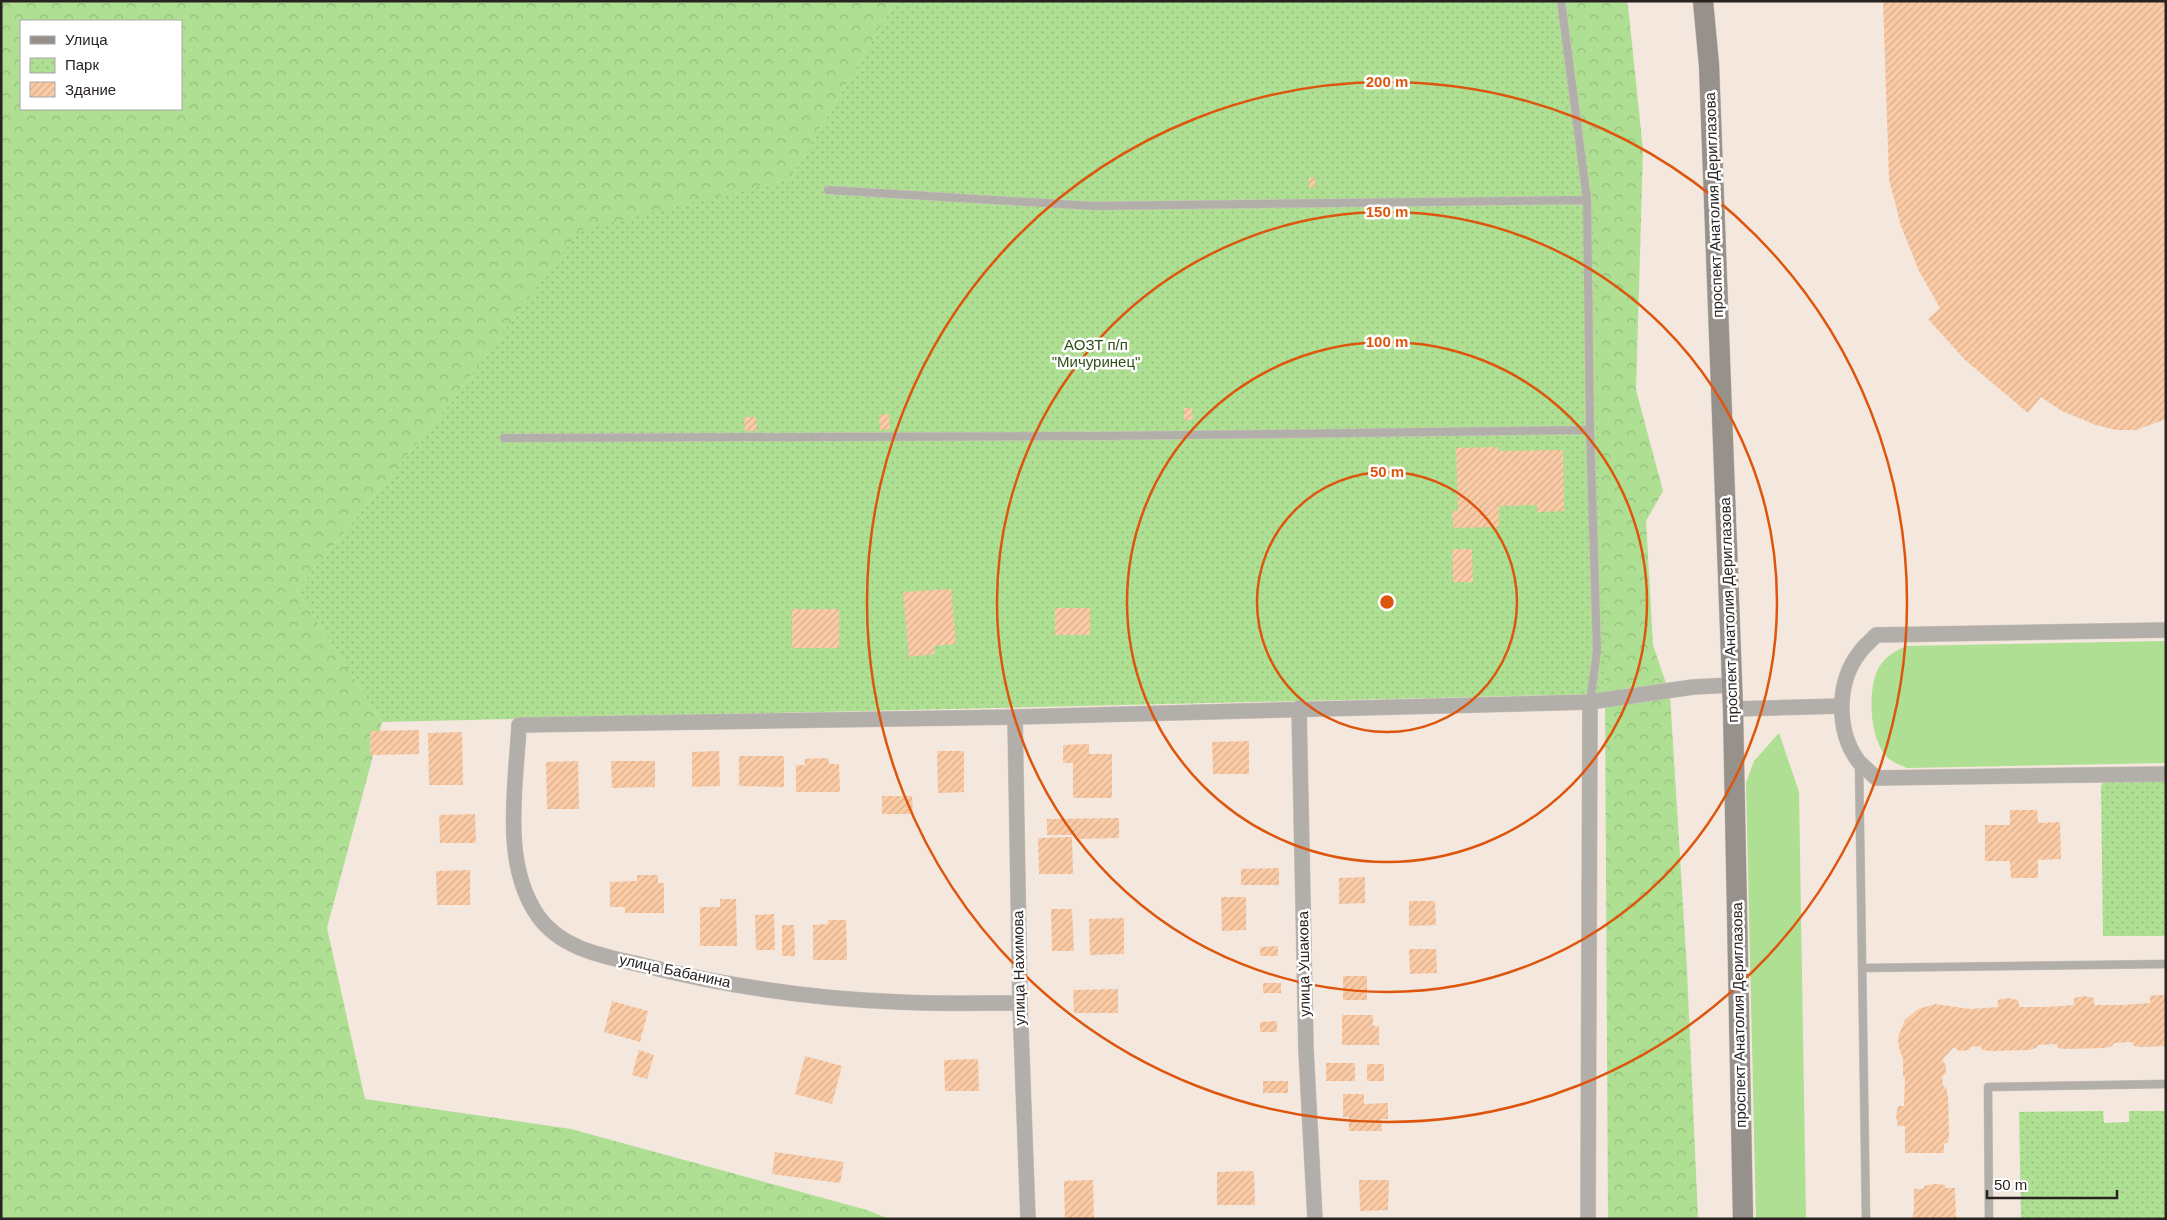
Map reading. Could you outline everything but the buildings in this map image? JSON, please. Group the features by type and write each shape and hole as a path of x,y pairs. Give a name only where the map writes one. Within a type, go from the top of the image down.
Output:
{"main road":[{"name":"проспект Анатолия Дериглазова","path":"1704,1 1709,65 1733,708 1743,1219"}],"street":[{"path":"2166,630 1876,635 1860,652 1848,673 1841,706 1847,739 1859,761 1876,778 2166,774"},
{"path":"1015,717 1299,708 1590,702 1693,687 1732,685"},
{"path":"1588,1219 1590,702"},
{"path":"1733,708 1841,706"},
{"name":"улица Ушакова","path":"1299,708 1306,1050 1315,1219"},
{"name":"улица Бабанина","path":"1015,717 520,725 513,830 520,879 538,916 556,935 584,950 697,979 804,995 899,1002 1020,1003"},
{"name":"улица Нахимова","path":"1015,717 1020,1003 1028,1219"}],"lane":[{"path":"1561,1 1587,200 1590,430 1597,651 1590,702"},
{"path":"828,190 1094,206 1587,200"},
{"path":"504,438 1088,436 1590,430"},
{"path":"1859,761 1866,1219"},
{"path":"1862,968 2166,964"},
{"path":"1989,1219 1988,1088 2166,1084"}],"green space":[{"path":"1,1 896,1 790,179 580,231 451,402 297,590 382,722 327,928 365,1099 571,1129 867,1210 889,1219 1,1219"},
{"name":"АОЗТ п/п \"Мичуринец\"","path":"896,1 1566,1 1592,192 1605,694 382,722 297,590 451,402 580,230 790,179"},
{"path":"1566,1 1627,1 1629,15 1643,150 1636,390 1663,491 1646,521 1653,645 1670,695 1687,970 1698,1219 1608,1219 1605,694"},
{"path":"2166,641 2166,763 1907,768 1889,759 1881,749 1876,738 1872,713 1875,676 1885,660 1894,652 1906,646"},
{"path":"1779,733 1799,792 1806,1219 1756,1219 1746,783 1754,761"},
{"path":"2166,781 2166,936 2103,936 2101,786 2103,783 2111,782"},
{"path":"2103,1111 2104,1123 2129,1122 2129,1111 2166,1111 2166,1219 2021,1219 2019,1112"}]}
